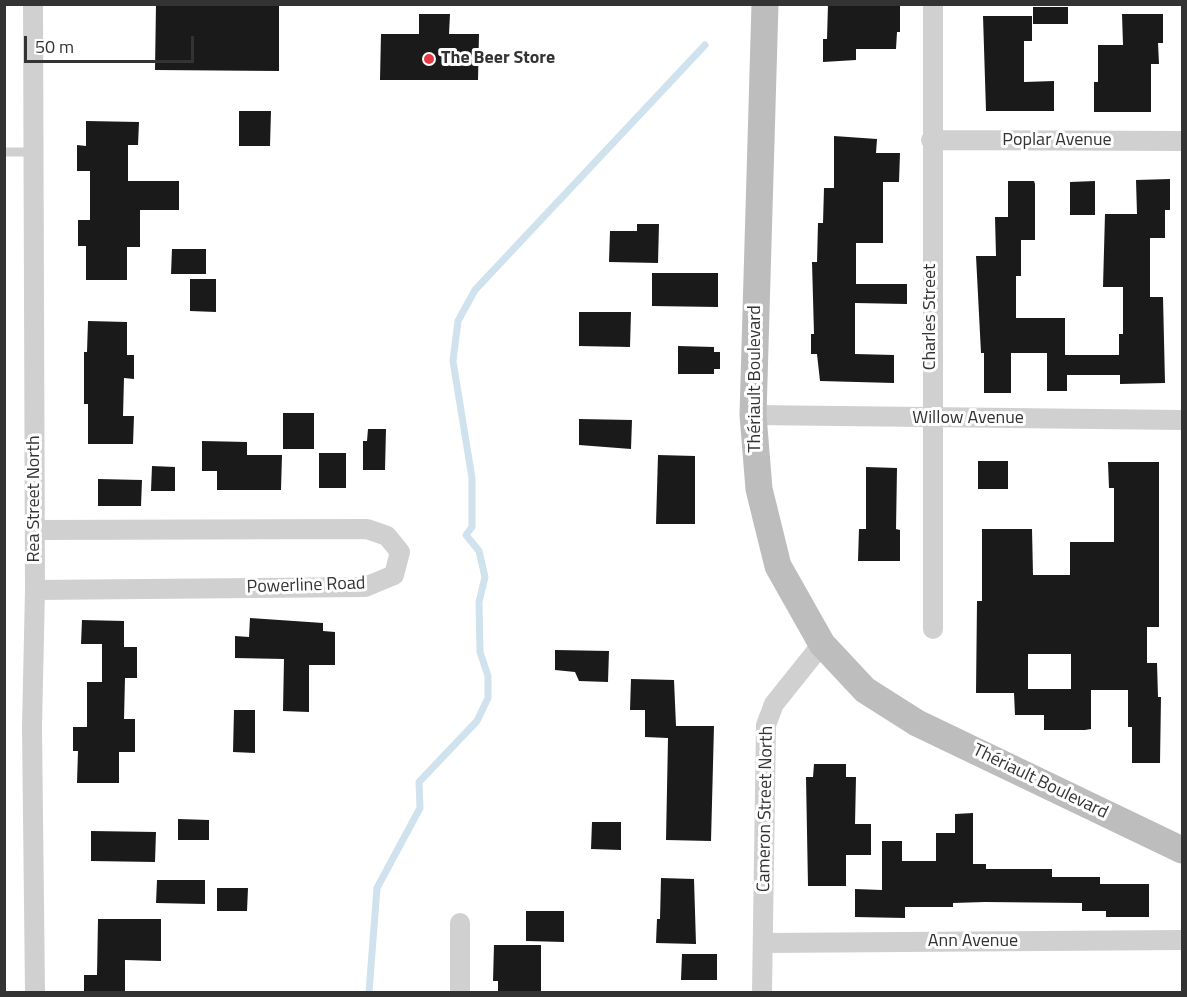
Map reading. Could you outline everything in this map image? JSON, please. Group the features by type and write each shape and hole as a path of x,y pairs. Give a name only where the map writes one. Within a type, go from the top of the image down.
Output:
{"main road":[{"name":"Thériault Boulevard","path":"765,4 753,415 759,489 778,566 822,644 865,690 917,723 1182,850"}],"street":[{"name":"Rea Street North","path":"33,4 35,590 32,727 35,993"},
{"name":"Charles Street","path":"933,4 931,140 933,629"},
{"name":"Poplar Avenue","path":"931,140 1182,141"},
{"name":"Willow Avenue","path":"753,415 932,419 1182,420"},
{"name":"Powerline Road","path":"35,530 367,529 387,536 400,552 394,575 365,587 35,590"},
{"name":"Cameron Street North","path":"762,993 766,725 774,704 822,644"},
{"path":"460,923 460,993"},
{"name":"Ann Avenue","path":"764,943 1182,940"}],"lane":[{"path":"4,152 34,152"}],"building":[{"path":"156,4 279,4 279,71 155,70"},
{"path":"828,4 900,6 900,32 897,32 896,49 856,49 856,60 823,62 823,39 827,39"},
{"path":"1033,7 1068,7 1068,24 1033,24"},
{"name":"The Beer Store","path":"419,14 450,14 449,34 479,34 478,80 380,80 381,34 419,34"},
{"path":"1122,14 1163,14 1163,43 1158,43 1159,64 1151,64 1151,112 1094,112 1094,82 1098,82 1098,45 1123,45"},
{"path":"983,16 1032,16 1032,41 1024,41 1024,82 1054,81 1054,111 986,111"},
{"path":"239,111 271,111 270,146 239,146"},
{"path":"86,121 139,122 138,145 128,145 128,181 179,181 179,210 140,210 140,247 127,247 127,280 86,280 86,246 78,246 78,220 90,220 90,171 77,171 77,145 86,146"},
{"path":"834,136 877,139 876,153 900,153 899,182 883,182 883,243 856,243 856,284 907,284 907,304 855,303 855,354 894,355 894,383 820,381 817,354 811,354 811,334 814,334 812,262 817,262 818,223 823,223 824,188 834,188"},
{"path":"1170,179 1170,210 1165,210 1165,238 1150,238 1150,297 1163,297 1165,383 1120,384 1120,375 1067,375 1067,391 1047,391 1047,353 1011,353 1011,393 984,393 984,353 981,353 976,256 996,256 995,217 1008,217 1008,181 1034,181 1035,184 1035,240 1021,240 1021,276 1016,276 1016,318 1065,318 1065,355 1119,355 1119,334 1123,334 1123,287 1103,287 1105,214 1137,214 1136,180"},
{"path":"1095,181 1095,215 1070,215 1070,182"},
{"path":"637,224 659,224 658,263 609,262 610,231 637,231"},
{"path":"172,249 206,249 206,274 171,274"},
{"path":"652,273 718,273 718,307 652,306"},
{"path":"190,279 216,279 216,312 190,311"},
{"path":"579,312 631,312 630,347 579,346"},
{"path":"88,321 127,322 127,355 134,355 134,379 124,378 123,416 134,416 133,444 88,444 88,404 84,404 84,352 87,352"},
{"path":"678,346 714,347 714,352 720,352 720,369 714,369 714,374 678,374"},
{"path":"283,413 314,413 314,449 283,449"},
{"path":"579,419 632,420 631,449 579,445"},
{"path":"368,429 386,429 385,470 363,470 363,441 367,441"},
{"path":"202,441 247,442 247,455 282,455 281,490 217,490 217,471 202,471"},
{"path":"319,453 346,453 346,488 319,488"},
{"path":"658,455 695,456 695,524 656,524"},
{"path":"978,461 1008,461 1008,489 978,489"},
{"path":"1108,462 1159,462 1159,627 1147,627 1147,663 1157,663 1158,697 1161,697 1160,763 1132,763 1132,727 1128,727 1128,690 1091,690 1091,729 1085,730 1044,730 1044,715 1015,715 1014,693 976,693 977,601 982,601 982,529 1032,529 1033,575 1070,575 1070,542 1114,542 1114,488 1109,488","holes":["1028,654 1071,654 1071,689 1028,689"]},
{"path":"152,466 175,467 175,491 151,491"},
{"path":"866,467 897,468 896,529 900,530 900,561 858,561 859,529 866,529"},
{"path":"98,479 142,480 141,506 98,506"},
{"path":"250,618 323,623 323,631 335,632 335,665 309,665 309,712 283,711 284,659 235,658 235,636 249,637"},
{"path":"82,620 124,621 124,647 137,647 137,678 125,678 124,719 135,719 135,752 119,752 119,783 77,783 78,751 73,751 73,727 87,727 87,682 102,682 102,644 81,644"},
{"path":"555,650 609,651 608,682 579,681 575,672 555,670"},
{"path":"631,679 674,680 676,726 714,726 711,841 666,840 668,738 645,737 645,710 630,710"},
{"path":"234,710 255,710 255,753 233,752"},
{"path":"814,764 846,764 846,777 856,777 855,824 871,824 871,855 846,855 846,886 808,886 806,777 813,777"},
{"path":"973,813 973,864 986,864 986,869 1052,869 1052,877 1100,877 1100,884 1149,884 1149,917 1106,917 1106,911 1082,911 1082,903 985,902 953,903 953,907 905,907 905,918 855,917 855,889 882,890 882,841 902,841 902,861 936,861 936,833 955,833 955,814"},
{"path":"178,819 209,820 209,840 178,840"},
{"path":"592,822 621,822 621,850 591,849"},
{"path":"91,831 156,832 155,862 91,861"},
{"path":"661,878 694,879 696,944 656,943 657,919 660,919"},
{"path":"157,880 205,880 205,904 156,903"},
{"path":"217,888 248,888 247,911 217,911"},
{"path":"526,911 564,911 564,942 526,941"},
{"path":"98,919 161,919 161,961 125,960 125,993 84,993 84,975 97,975"},
{"path":"494,945 541,945 541,993 498,993 498,981 493,981"},
{"path":"682,954 717,954 717,980 681,980"}],"waterway":[{"path":"369,992 377,888 420,808 419,782 477,721 488,698 488,676 480,652 479,602 485,577 479,551 466,535 472,527 472,478 453,361 458,321 475,290 705,45"}],"place":[{"name":"The Beer Store","path":"429,59"}]}
